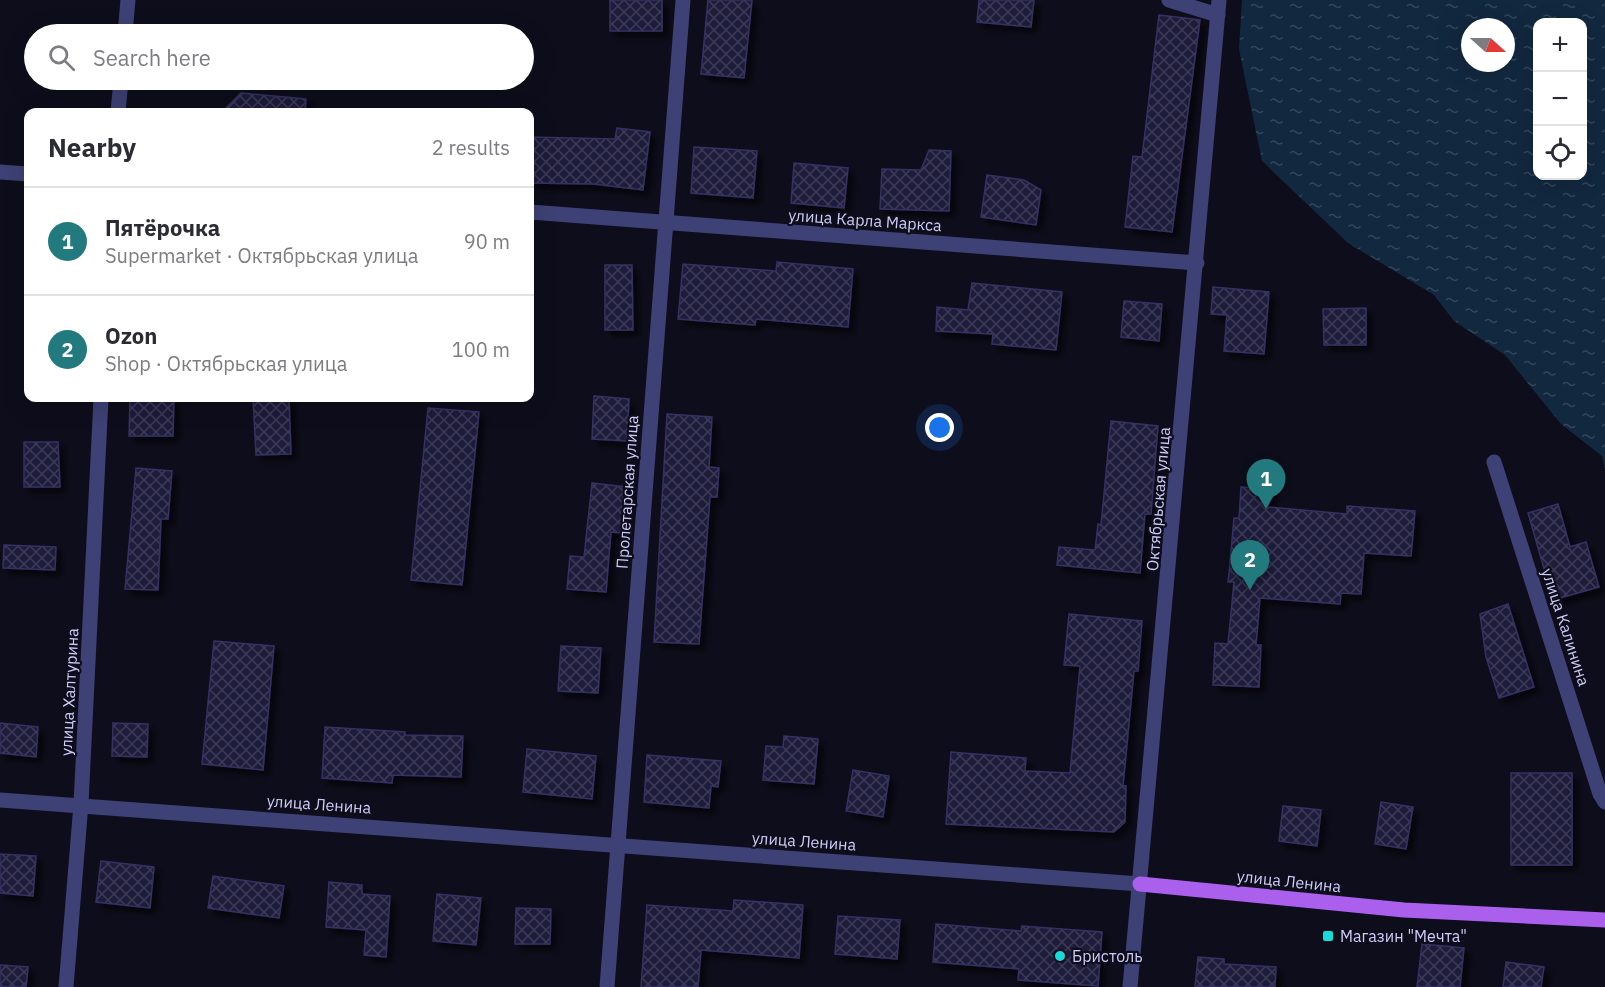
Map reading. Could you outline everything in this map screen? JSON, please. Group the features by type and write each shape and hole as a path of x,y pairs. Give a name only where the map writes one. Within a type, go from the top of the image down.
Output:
{"main road":[{"name":"улица Ленина","path":"1140,884 1404,910 1605,920"}],"street":[{"path":"126,24 128,0"},
{"name":"Пролетарская улица","path":"607,987 682,0"},
{"path":"1169,0 1218,7"},
{"name":"Октябрьская улица","path":"1130,987 1197,263 1218,7"},
{"path":"118,108 120,90"},
{"path":"0,172 24,174"},
{"name":"улица Карла Маркса","path":"534,212 1197,263"},
{"name":"улица Халтурина","path":"66,987 81,804 102,402"},
{"name":"улица Калинина","path":"1494,462 1605,802"},
{"name":"улица Ленина","path":"0,800 81,804 1140,884"}],"water":[{"path":"1242,0 1605,0 1605,469 1602,456 1561,424 1505,355 1454,321 1434,295 1348,243 1262,161 1239,49"}],"building":[{"path":"610,0 662,0 662,31 610,31"},
{"path":"708,0 752,0 744,78 701,74"},
{"path":"979,0 1034,0 1031,27 977,22"},
{"path":"1159,15 1200,20 1172,232 1125,227 1133,156 1142,157"},
{"path":"241,93 306,99 305,108 226,108"},
{"path":"617,128 650,132 643,190 593,184 534,183 534,137 615,139"},
{"path":"694,147 757,151 753,198 691,193"},
{"path":"929,150 951,151 949,211 880,209 882,169 921,170"},
{"path":"794,163 848,168 844,208 791,203"},
{"path":"987,175 1024,180 1041,190 1036,225 981,217"},
{"path":"777,262 853,269 848,327 756,319 755,325 678,319 683,264 776,271"},
{"path":"605,265 632,265 633,330 605,330"},
{"path":"972,283 1062,292 1056,350 992,344 993,334 936,331 937,307 968,310"},
{"path":"1213,287 1269,292 1264,354 1224,351 1227,315 1211,314"},
{"path":"1124,301 1162,304 1159,341 1121,337"},
{"path":"1366,308 1366,345 1324,345 1323,309"},
{"path":"594,396 629,399 627,441 592,439"},
{"path":"130,402 174,402 173,436 129,436"},
{"path":"253,402 289,402 291,454 256,455"},
{"path":"428,408 479,412 462,585 411,580"},
{"path":"667,414 712,417 709,467 719,468 717,497 710,497 699,644 654,642"},
{"path":"1111,421 1158,426 1151,514 1145,514 1140,573 1057,565 1059,547 1095,550 1098,524 1101,525"},
{"path":"24,442 58,442 60,487 24,487"},
{"path":"136,468 172,471 168,519 161,519 158,590 125,589"},
{"path":"592,483 626,487 621,533 611,532 606,592 567,589 570,556 584,557"},
{"path":"1241,487 1269,489 1268,507 1347,514 1347,506 1415,511 1411,556 1364,553 1361,594 1341,593 1340,604 1260,598 1256,645 1261,645 1259,687 1213,685 1215,643 1228,644 1234,582 1228,582 1234,518 1239,518"},
{"path":"1558,504 1570,547 1586,542 1599,587 1553,600 1528,513"},
{"path":"4,545 56,547 55,570 3,568"},
{"path":"1508,604 1534,687 1499,698 1486,657 1480,614"},
{"path":"1069,614 1142,621 1138,671 1134,671 1123,786 1126,786 1125,822 1114,832 946,824 951,752 1026,758 1025,771 1070,773 1080,666 1064,665"},
{"path":"214,641 274,646 263,770 202,764"},
{"path":"561,646 601,648 598,693 558,691"},
{"path":"0,723 38,727 36,757 0,753"},
{"path":"113,723 148,724 147,757 112,756"},
{"path":"325,727 405,732 405,735 463,736 461,777 393,775 392,783 322,778"},
{"path":"784,736 818,739 814,784 763,780 766,746 783,747"},
{"path":"527,749 596,756 592,799 523,792"},
{"path":"647,755 721,761 718,787 711,786 709,808 644,802"},
{"path":"853,770 889,776 883,817 846,811"},
{"path":"1511,773 1572,773 1572,865 1511,865"},
{"path":"1381,802 1413,807 1406,849 1375,844"},
{"path":"1283,806 1321,810 1317,846 1279,841"},
{"path":"0,854 36,856 33,896 0,893"},
{"path":"101,861 154,867 150,908 96,902"},
{"path":"213,876 284,886 279,918 208,908"},
{"path":"329,882 362,885 362,894 390,896 386,957 364,955 366,930 326,927"},
{"path":"437,894 481,898 476,945 433,941"},
{"path":"734,900 803,905 799,958 701,950 698,987 641,987 647,905 733,911"},
{"path":"516,908 551,909 550,944 515,944"},
{"path":"838,916 900,920 897,959 835,954"},
{"path":"936,924 1021,931 1022,926 1102,932 1098,986 1018,980 1019,969 933,962"},
{"path":"1422,944 1464,948 1460,987 1417,987"},
{"path":"1198,957 1224,959 1224,964 1276,967 1275,987 1195,987"},
{"path":"1506,962 1544,967 1541,987 1503,987"},
{"path":"0,965 28,967 26,987 0,987"}],"place":[{"name":"Пятёрочка","path":"1266,509"},
{"name":"Ozon","path":"1250,590"},
{"name":"Магазин \"Мечта\"","path":"1328,936"},
{"name":"Бристоль","path":"1060,956"}]}
